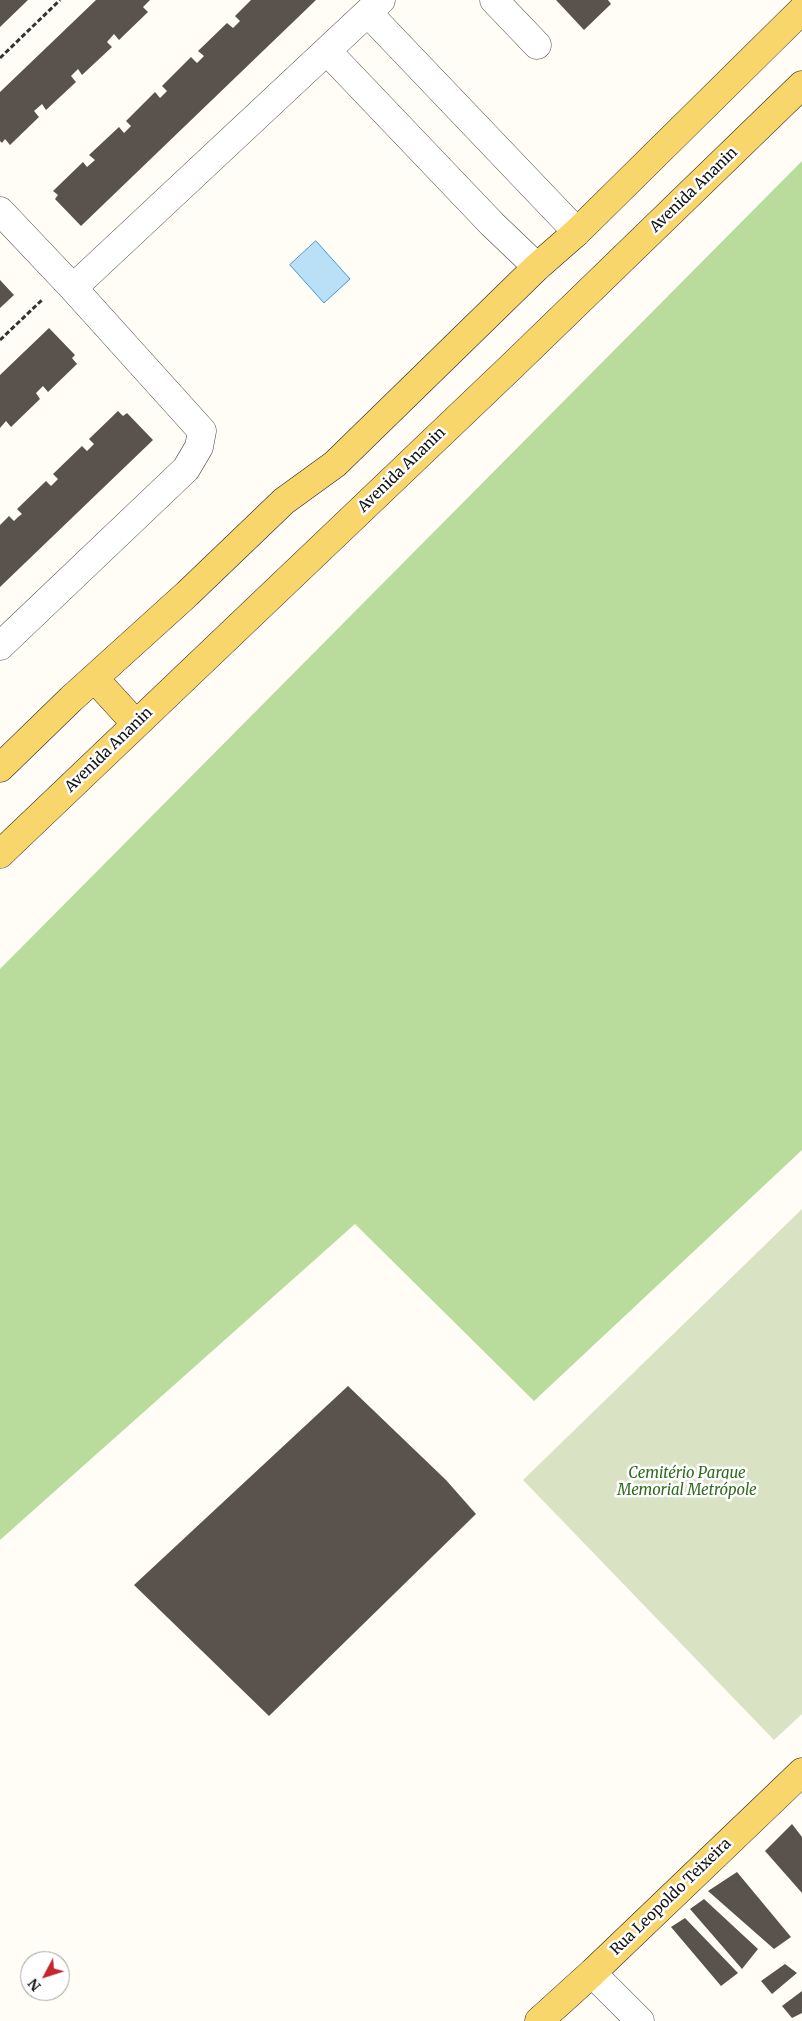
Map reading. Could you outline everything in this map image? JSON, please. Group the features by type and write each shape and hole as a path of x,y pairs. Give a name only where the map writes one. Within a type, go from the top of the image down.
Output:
{"main road":[{"path":"0,768 284,502 335,464 537,267 577,232 802,10"},
{"name":"Avenida Ananin","path":"0,854 512,366 802,85"},
{"path":"94,678 136,724"},
{"name":"Rua Leopoldo Teixeira","path":"539,2021 800,1776"}],"street":[{"path":"494,0 537,45"},
{"path":"68,283 327,51 374,6 577,232"},
{"path":"327,51 492,224 537,267"},
{"path":"0,211 202,431 199,447 186,469 0,646"},
{"path":"592,1973 640,2021"}],"path":[{"path":"0,58 60,0"},
{"path":"0,340 68,283"}],"green space":[{"path":"802,161 802,1150 534,1401 355,1224 0,1540 0,969"},
{"name":"Cemitério Parque Memorial Metrópole","path":"802,1209 802,1714 774,1740 523,1480"}],"water":[{"path":"316,241 350,279 324,303 290,265"}],"building":[{"path":"0,0 28,0 0,27"},
{"path":"96,0 150,0 143,7 148,12 119,40 114,34 107,42 112,47 82,75 78,69 71,76 76,82 46,110 42,104 34,111 39,117 10,145 5,139 2,143 0,141 0,92"},
{"path":"251,0 316,0 81,226 55,199 58,195 53,191 83,162 87,167 95,160 89,155 119,127 124,133 131,126 126,121 155,92 160,98 167,91 162,86 191,57 197,63 204,56 198,51 227,23 233,28 240,21 235,16"},
{"path":"556,0 608,0 611,4 584,30"},
{"path":"0,280 14,295 0,308"},
{"path":"49,328 75,355 72,358 77,364 48,392 43,386 36,393 40,399 11,427 6,421 0,428 0,375"},
{"path":"118,411 123,416 127,413 153,440 0,587 0,525 9,516 14,521 22,514 17,509 46,481 51,486 58,479 53,474 82,446 87,451 94,444 89,439"},
{"path":"348,1386 446,1480 476,1514 269,1716 134,1585"},
{"path":"792,1824 802,1837 802,1893 765,1851"},
{"path":"737,1872 791,1937 774,1949 708,1891"},
{"path":"704,1899 758,1949 742,1969 690,1909"},
{"path":"685,1918 738,1973 721,1986 671,1927"},
{"path":"785,1964 797,1973 772,1994 761,1981"},
{"path":"802,1991 802,2013 792,2018 782,2006"}]}
